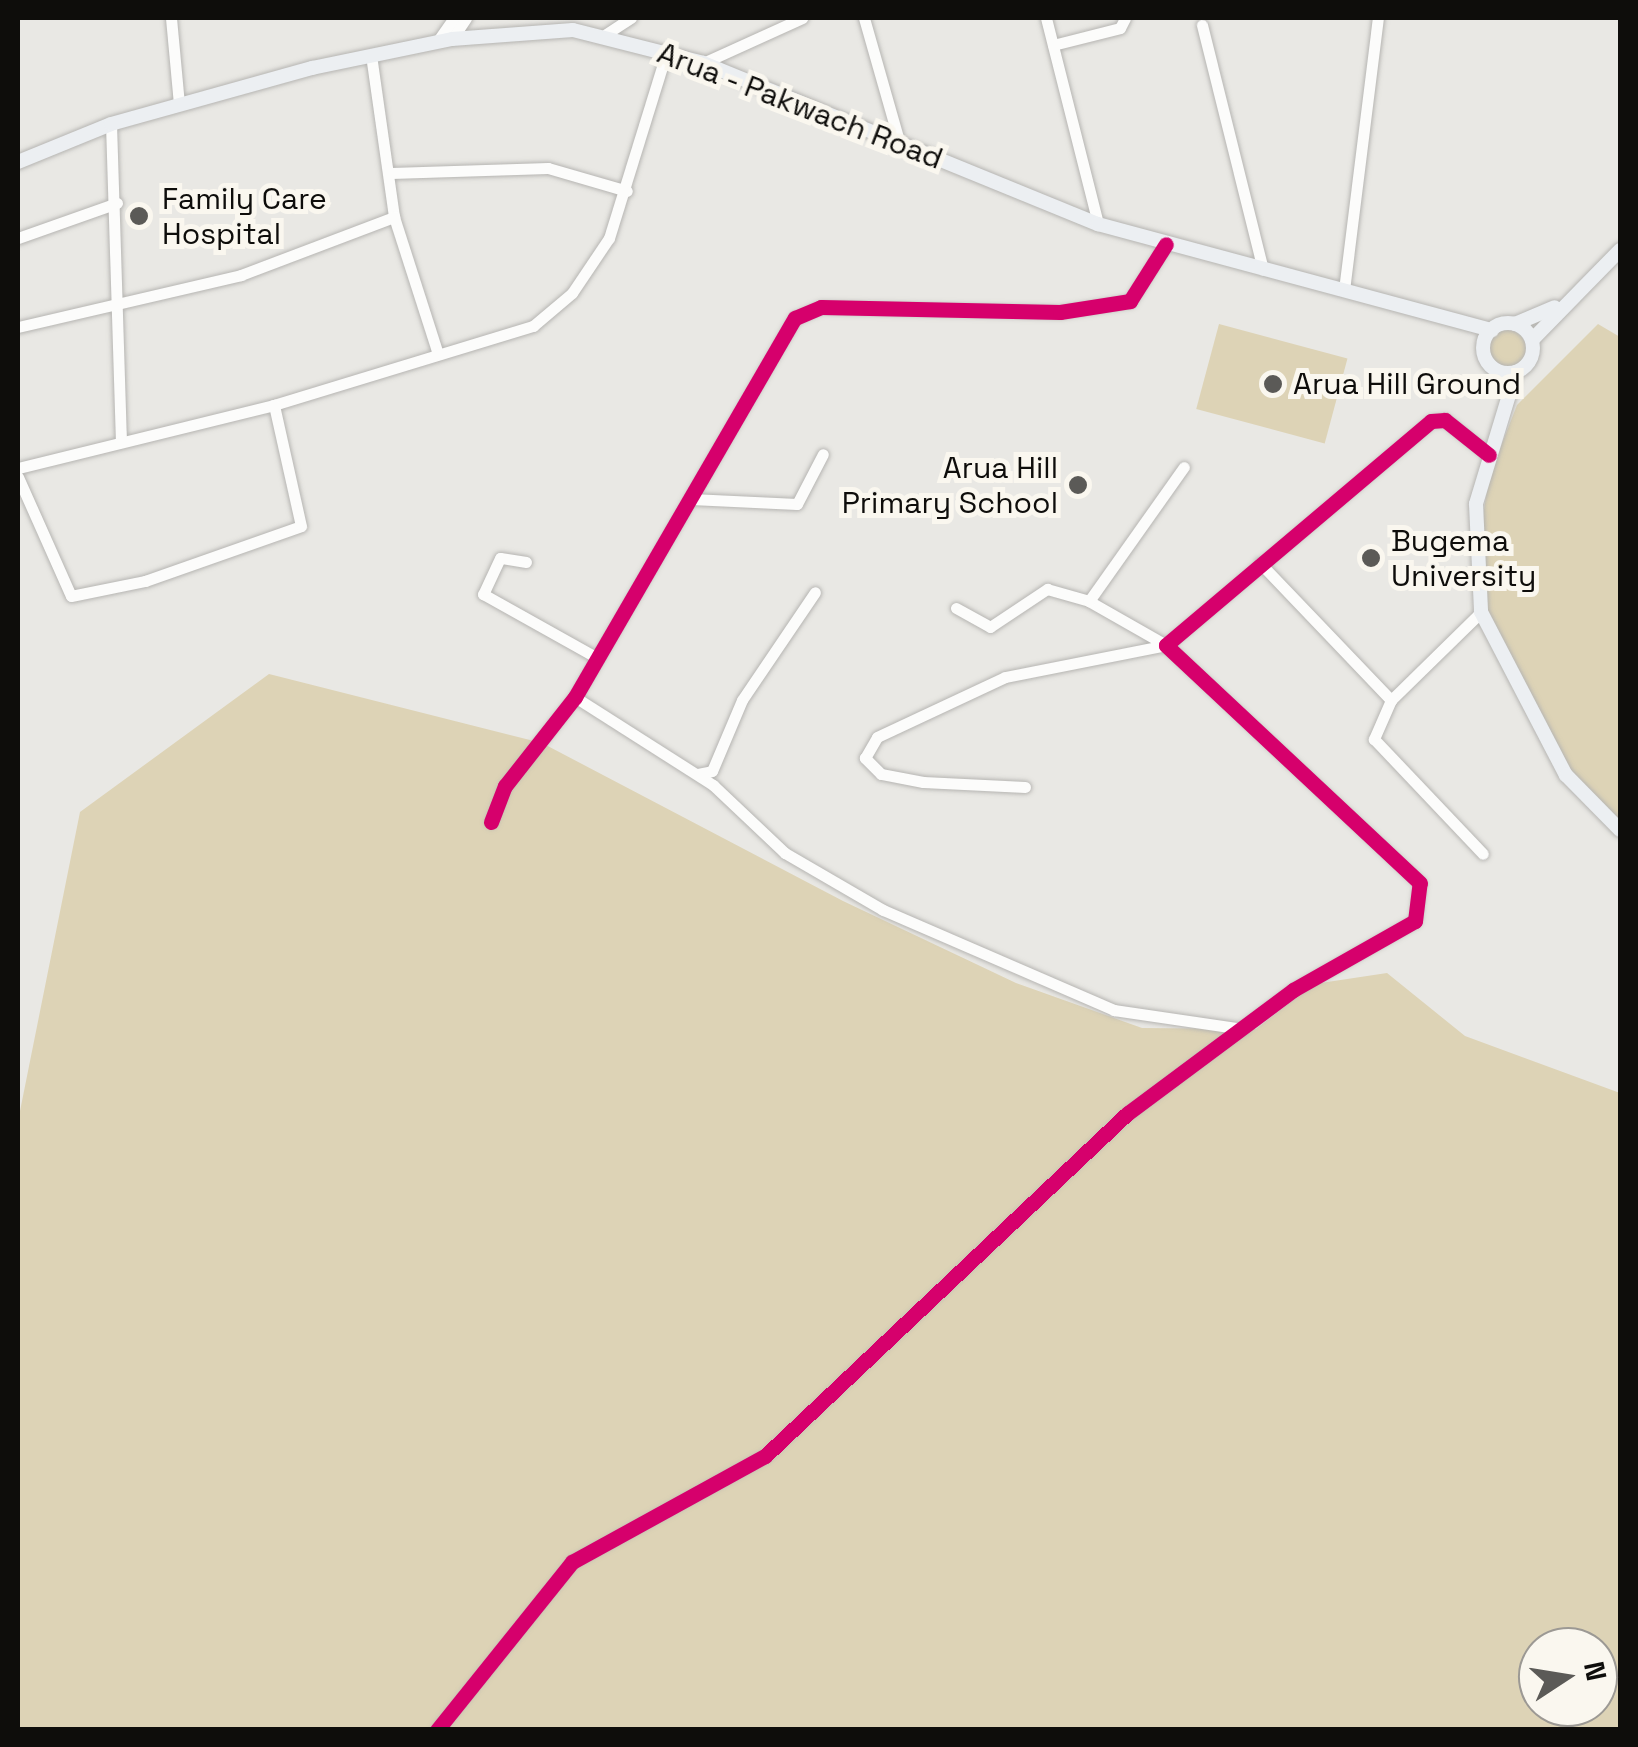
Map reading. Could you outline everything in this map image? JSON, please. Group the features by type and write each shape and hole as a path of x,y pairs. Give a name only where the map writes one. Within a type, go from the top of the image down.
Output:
{"main road":[{"name":"Arua - Pakwach Road","path":"18,162 110,124 371,55 444,40 570,24 703,62 1098,224 1344,290 1457,328 1492,330"},
{"path":"1620,250 1556,307 1532,340 1532,357 1516,372 1489,456 1472,544 1481,612 1566,775 1620,830"},
{"path":"1502,412 1498,371 1484,354 1492,330 1556,307"},
{"path":"1515,324 1532,340"},
{"name":"Arua - Pakwach Road","path":"1457,328 1484,354"},
{"path":"1498,371 1516,372"}],"street":[{"path":"172,18 178,104"},
{"path":"444,40 454,18"},
{"path":"444,40 466,18"},
{"path":"606,34 631,18"},
{"path":"703,62 802,18"},
{"path":"864,18 900,144"},
{"path":"1046,18 1098,224"},
{"path":"1053,45 1120,28 1124,18"},
{"path":"1344,290 1378,18"},
{"path":"1202,25 1263,270"},
{"path":"18,468 121,439 274,405 533,326 558,306 594,264 627,191 667,51"},
{"path":"371,55 391,173 394,217 438,354"},
{"path":"110,124 117,203 121,439"},
{"path":"391,173 548,168 627,191"},
{"path":"18,238 117,203"},
{"path":"18,327 241,275 394,217"},
{"path":"491,822 504,786 575,697 594,656 803,312 1060,312 1130,301 1166,244"},
{"path":"18,477 70,596 145,581 301,526 274,405"},
{"path":"1025,787 922,782 881,774 865,758 878,737 1005,676 1166,644 1432,420 1445,420 1489,456"},
{"path":"691,499 796,504 823,454"},
{"path":"1088,601 1184,468"},
{"path":"526,562 500,558 483,594 594,656"},
{"path":"1260,563 1390,700"},
{"path":"437,1730 572,1562 765,1456 1067,1167 1311,978 1387,941 1415,920 1425,897 1166,644 1088,601 1047,589 990,627 956,608"},
{"path":"698,774 712,771 742,700 815,592"},
{"path":"1481,612 1390,700 1375,725 1379,752 1482,854"},
{"path":"575,697 698,774 773,845 883,910 1114,1010 1243,1029"}],"shaded area":[{"name":"Arua Hill Ground","path":"1219,324 1347,358 1325,443 1196,409"},
{"path":"1598,324 1620,337 1620,828 1584,794 1488,620 1478,550 1489,477 1517,405"},
{"path":"1507,330 1521,335 1526,349 1521,363 1507,368 1493,363 1488,349 1493,335"},
{"path":"269,674 542,743 843,901 1016,983 1142,1028 1256,1029 1314,984 1387,973 1465,1036 1620,1093 1620,1729 18,1730 18,1121 80,812"}],"cycle path":[{"path":"491,822 505,786 575,697 795,318 821,307 1060,312 1130,301 1166,244"},
{"path":"437,1730 572,1562 765,1456 1128,1113 1293,990 1415,921 1420,883 1166,645 1431,421 1445,420 1489,455"}],"place":[{"name":"Family Care Hospital","path":"139,216"},
{"name":"Arua Hill Ground","path":"1273,384"},
{"name":"Arua Hill Primary School","path":"1078,485"},
{"name":"Bugema University","path":"1371,558"}]}
